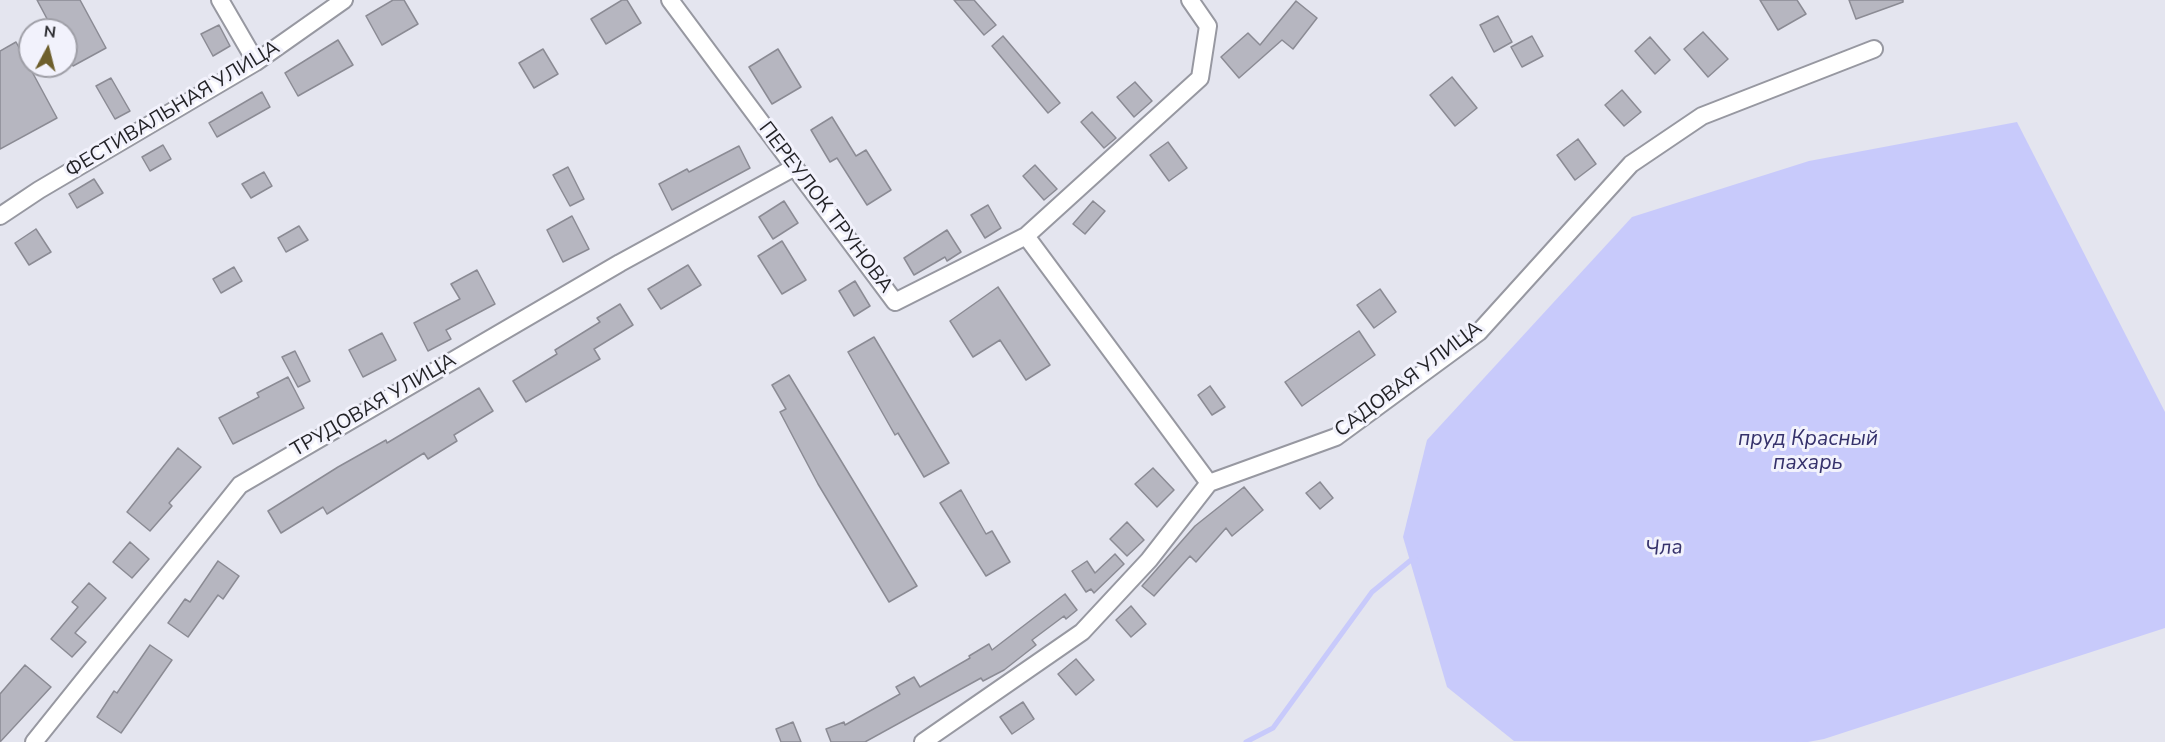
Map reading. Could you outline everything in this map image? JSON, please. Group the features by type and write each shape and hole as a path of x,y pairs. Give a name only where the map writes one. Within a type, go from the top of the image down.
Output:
{"street":[{"path":"220,0 256,62"},
{"name":"ФЕСТИВАЛЬНАЯ УЛИЦА","path":"0,216 39,190 256,62 344,0"},
{"name":"ПЕРЕУЛОК ТРУНОВА","path":"670,0 895,302 1026,236 1200,78 1208,26 1190,0"},
{"name":"САДОВАЯ УЛИЦА","path":"1209,483 1336,438 1479,332 1630,164 1683,128 1702,116 1874,49"},
{"name":"ТРУДОВАЯ УЛИЦА","path":"34,742 240,485 600,275 795,167"},
{"path":"923,742 1082,632 1149,560 1209,483 1026,236"}],"water":[{"name":"пруд Красный пахарь","path":"2017,122 2165,412 2165,628 1824,739 1808,742 1514,741 1447,687 1403,537 1427,440 1632,217 1809,161"}],"building":[{"path":"37,0 80,0 106,48 78,63 78,18 47,18"},
{"path":"393,0 404,0 418,24 382,45 366,16"},
{"path":"622,0 627,0 641,23 606,44 591,19"},
{"path":"954,0 974,0 996,25 984,35"},
{"path":"1760,0 1797,0 1806,14 1778,30"},
{"path":"1849,0 1903,0 1903,2 1856,19"},
{"path":"1296,1 1317,18 1293,49 1282,40 1239,78 1221,57 1248,33 1260,45"},
{"path":"1498,16 1512,42 1494,52 1480,25"},
{"path":"219,25 230,46 213,56 201,34"},
{"path":"1703,32 1728,59 1708,77 1684,49"},
{"path":"1003,36 1060,103 1048,113 992,46"},
{"path":"1532,36 1543,56 1522,67 1511,47"},
{"path":"1650,37 1670,60 1655,74 1635,51"},
{"path":"338,40 353,65 298,96 285,73"},
{"path":"16,42 18,78 35,78 57,118 0,149 0,51"},
{"path":"543,49 558,74 534,88 519,63"},
{"path":"778,49 801,87 772,104 749,67"},
{"path":"1452,77 1477,108 1455,126 1430,95"},
{"path":"111,78 130,111 115,119 96,86"},
{"path":"1135,82 1152,101 1134,117 1117,97"},
{"path":"1622,90 1641,112 1624,126 1605,105"},
{"path":"262,92 270,107 217,137 209,123"},
{"path":"1092,112 1116,138 1104,148 1081,122"},
{"path":"832,117 856,156 866,150 891,190 867,205 837,158 830,162 811,130"},
{"path":"1578,139 1596,164 1575,180 1557,155"},
{"path":"1168,142 1187,168 1169,181 1150,155"},
{"path":"163,145 171,159 150,171 142,157"},
{"path":"739,146 750,168 672,210 659,184 687,169 689,172"},
{"path":"1035,165 1057,189 1044,200 1023,176"},
{"path":"568,167 584,199 570,206 553,175"},
{"path":"264,172 272,186 251,198 242,184"},
{"path":"94,179 103,193 77,208 69,194"},
{"path":"784,201 798,223 773,239 759,217"},
{"path":"1093,201 1105,211 1085,234 1073,224"},
{"path":"988,205 1001,228 985,238 971,215"},
{"path":"572,216 589,249 563,262 547,230"},
{"path":"299,226 308,240 286,252 278,238"},
{"path":"36,229 51,252 29,265 15,243"},
{"path":"947,230 961,252 947,261 945,257 914,275 904,258"},
{"path":"782,241 806,280 782,294 758,256"},
{"path":"688,265 701,285 661,309 648,289"},
{"path":"234,267 242,281 221,293 213,279"},
{"path":"477,270 495,304 446,330 451,339 428,351 414,323 460,299 451,284"},
{"path":"855,281 870,306 854,316 839,291"},
{"path":"998,287 1050,365 1026,380 1000,340 973,357 950,321"},
{"path":"1380,289 1396,312 1374,328 1357,305"},
{"path":"620,304 633,325 594,349 600,359 526,402 513,381 557,354 555,350 600,322 597,318"},
{"path":"1359,331 1375,355 1302,406 1285,382"},
{"path":"382,333 396,360 363,377 349,350"},
{"path":"874,337 949,463 924,477 898,433 895,435 848,352"},
{"path":"295,351 310,381 298,387 282,357"},
{"path":"789,375 917,586 889,602 818,484 780,412 786,409 772,385"},
{"path":"288,377 304,408 233,444 219,418 259,397 257,393"},
{"path":"1210,386 1225,407 1212,415 1198,395"},
{"path":"479,388 493,411 454,435 457,441 428,459 424,453 327,514 323,507 281,533 268,511 338,467 386,440 387,443"},
{"path":"178,448 201,467 169,503 172,506 150,531 127,512"},
{"path":"1153,468 1174,490 1157,507 1135,484"},
{"path":"1320,482 1333,498 1320,509 1306,493"},
{"path":"1244,487 1263,510 1232,536 1226,528 1196,562 1190,556 1154,596 1142,586 1195,526"},
{"path":"961,490 986,534 992,531 1010,562 986,576 940,503"},
{"path":"1127,522 1144,540 1127,556 1110,539"},
{"path":"130,542 149,559 132,578 113,562"},
{"path":"1115,554 1124,564 1094,593 1091,589 1086,592 1072,571 1087,561 1095,573"},
{"path":"218,561 239,576 223,599 218,595 188,637 168,623 185,599 190,602"},
{"path":"89,583 106,598 75,633 86,642 72,657 51,639 78,607 72,602"},
{"path":"1065,594 1077,610 1066,619 1064,616 1032,640 1036,645 1004,670 983,681 981,678 865,742 831,742 826,729 844,722 845,725 900,694 896,687 914,677 920,687 970,658 969,656 989,644 992,650"},
{"path":"1131,606 1146,624 1131,637 1116,620"},
{"path":"150,645 172,660 121,733 97,717 114,691 117,693"},
{"path":"1076,659 1094,680 1076,695 1058,674"},
{"path":"25,665 51,687 0,742 0,694"},
{"path":"1023,702 1034,719 1012,734 1000,717"},
{"path":"793,722 801,742 781,742 776,729"}],"waterway":[{"name":"Чла","path":"1246,742 1273,728 1372,592 1411,560 1416,560"}]}
